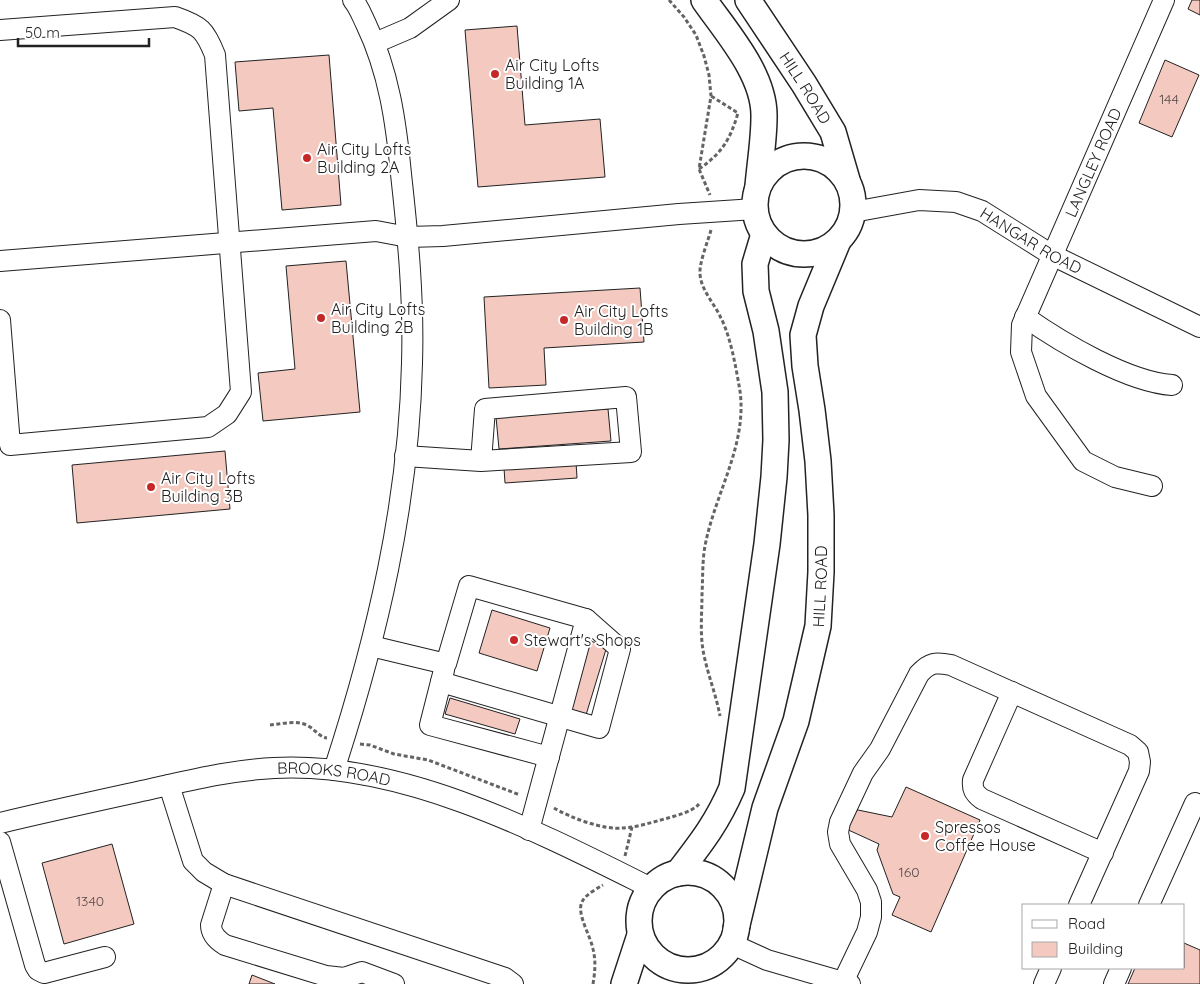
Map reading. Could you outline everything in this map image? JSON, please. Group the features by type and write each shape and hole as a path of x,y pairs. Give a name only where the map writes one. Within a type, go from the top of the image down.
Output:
{"main road":[{"path":"704,0 752,71 761,94 764,116 757,197 756,218 764,234 776,246 791,253 808,254 824,250 838,241 848,228 853,212 848,182 838,170 825,161 810,156 794,157 779,162 767,172 757,197"},
{"name":"HILL ROAD","path":"748,0 804,84 833,132 848,182"},
{"path":"678,873 710,832 722,812 732,788 767,544 776,440 775,392 766,331 756,291 755,264 764,234"},
{"name":"HILL ROAD","path":"730,943 765,808 796,721 818,626 821,572 821,515 818,461 804,366 803,335 811,306 838,241"},
{"path":"695,984 730,943 736,913 731,899 722,886 709,877 694,872 678,873 664,878 651,888 642,902 638,918 640,935 647,950 659,962 675,969 691,971 708,966 730,943"},
{"path":"624,984 640,935"}],"street":[{"path":"334,770 344,742 371,646 389,566 406,456 412,362 412,308 408,237 397,132 389,85 375,43 353,0"},
{"name":"LANGLEY ROAD","path":"1024,321 1164,0"},
{"path":"375,43 410,28 439,3"},
{"path":"0,30 175,17 194,24 208,36 215,56 241,392 227,414 208,427 10,445 0,320"},
{"path":"0,261 376,231 408,237 443,236 715,212 757,197"},
{"name":"HANGAR ROAD","path":"853,212 919,200 956,202 982,211 1052,256 1200,327"},
{"path":"1152,486 1115,477 1083,461 1036,396 1021,352 1024,321 1122,371 1158,384 1172,385"},
{"path":"406,456 481,461 631,452 626,397 485,409 481,461"},
{"path":"371,646 443,673 560,716 599,728 620,649 586,620 469,586 443,673 430,725 549,758"},
{"path":"529,830 586,620"},
{"path":"730,943 767,960 846,983 867,932 871,917 867,890 840,844 838,832 840,822 863,773 880,749 919,674 927,666 936,662 951,665 1120,740 1138,752 1139,771 1079,904"},
{"path":"1012,692 973,780 972,787 974,793 982,799 1103,853"},
{"name":"BROOKS ROAD","path":"0,822 212,775 274,768 334,770 365,774 400,783 480,809 572,848 651,888"},
{"path":"170,785 193,860 204,872 224,884 504,978 514,984"},
{"path":"1149,904 1195,803 1200,806"},
{"path":"0,842 38,970 44,972 105,957"},
{"path":"224,884 211,925 211,930 219,941 326,976 344,978 362,972 394,984"},
{"path":"1044,984 1051,969"},
{"path":"1114,984 1121,969"}],"path":[{"path":"669,0 696,35 709,75 711,96 699,169 715,212 706,251 701,260 700,274 705,290 721,317 727,334 740,390 742,415 739,438 706,541 703,568 701,629 703,650 721,721"},
{"path":"699,169 724,147 732,135 738,113 711,96"},
{"path":"270,726 301,722 323,738 370,746 394,754 428,760 564,814 606,828 621,829 632,827 696,808 702,802"},
{"path":"623,861 632,827"},
{"path":"591,893 582,900 580,906 581,915 594,950 596,967 593,984"}],"building":[{"path":"1192,0 1200,0 1200,15 1188,9"},
{"name":"Air City Lofts Building 1A","path":"517,26 525,125 600,119 605,177 478,187 465,30"},
{"name":"Air City Lofts Building 2A","path":"329,55 341,205 282,210 273,108 239,111 235,62"},
{"path":"1165,60 1199,75 1172,137 1139,123"},
{"name":"Air City Lofts Building 2B","path":"346,261 360,412 263,421 258,373 295,369 286,266"},
{"name":"Air City Lofts Building 1B","path":"640,288 644,342 544,348 546,385 489,388 484,297"},
{"path":"608,409 611,441 499,449 496,417"},
{"name":"Air City Lofts Building 3B","path":"225,451 230,509 77,523 72,465"},
{"path":"576,462 577,478 505,483 504,468"},
{"name":"Stewart's Shops","path":"492,610 550,628 537,671 479,653"},
{"path":"590,641 607,646 586,715 569,711"},
{"path":"450,698 520,719 515,734 445,714"},
{"path":"906,787 980,820 931,932 892,915 900,897 893,894 877,850 879,844 844,828 853,809 892,817"},
{"path":"112,844 134,924 64,944 42,863"},
{"path":"1185,943 1200,950 1200,984 1128,984 1135,969 1185,969"},
{"path":"252,975 275,984 249,984"}],"place":[{"name":"Air City Lofts Building 1A","path":"495,74"},
{"name":"Air City Lofts Building 2A","path":"307,158"},
{"name":"Air City Lofts Building 2B","path":"321,318"},
{"name":"Air City Lofts Building 1B","path":"564,320"},
{"name":"Air City Lofts Building 3B","path":"151,487"},
{"name":"Stewart's Shops","path":"514,640"},
{"name":"Spressos Coffee House","path":"925,836"}]}
